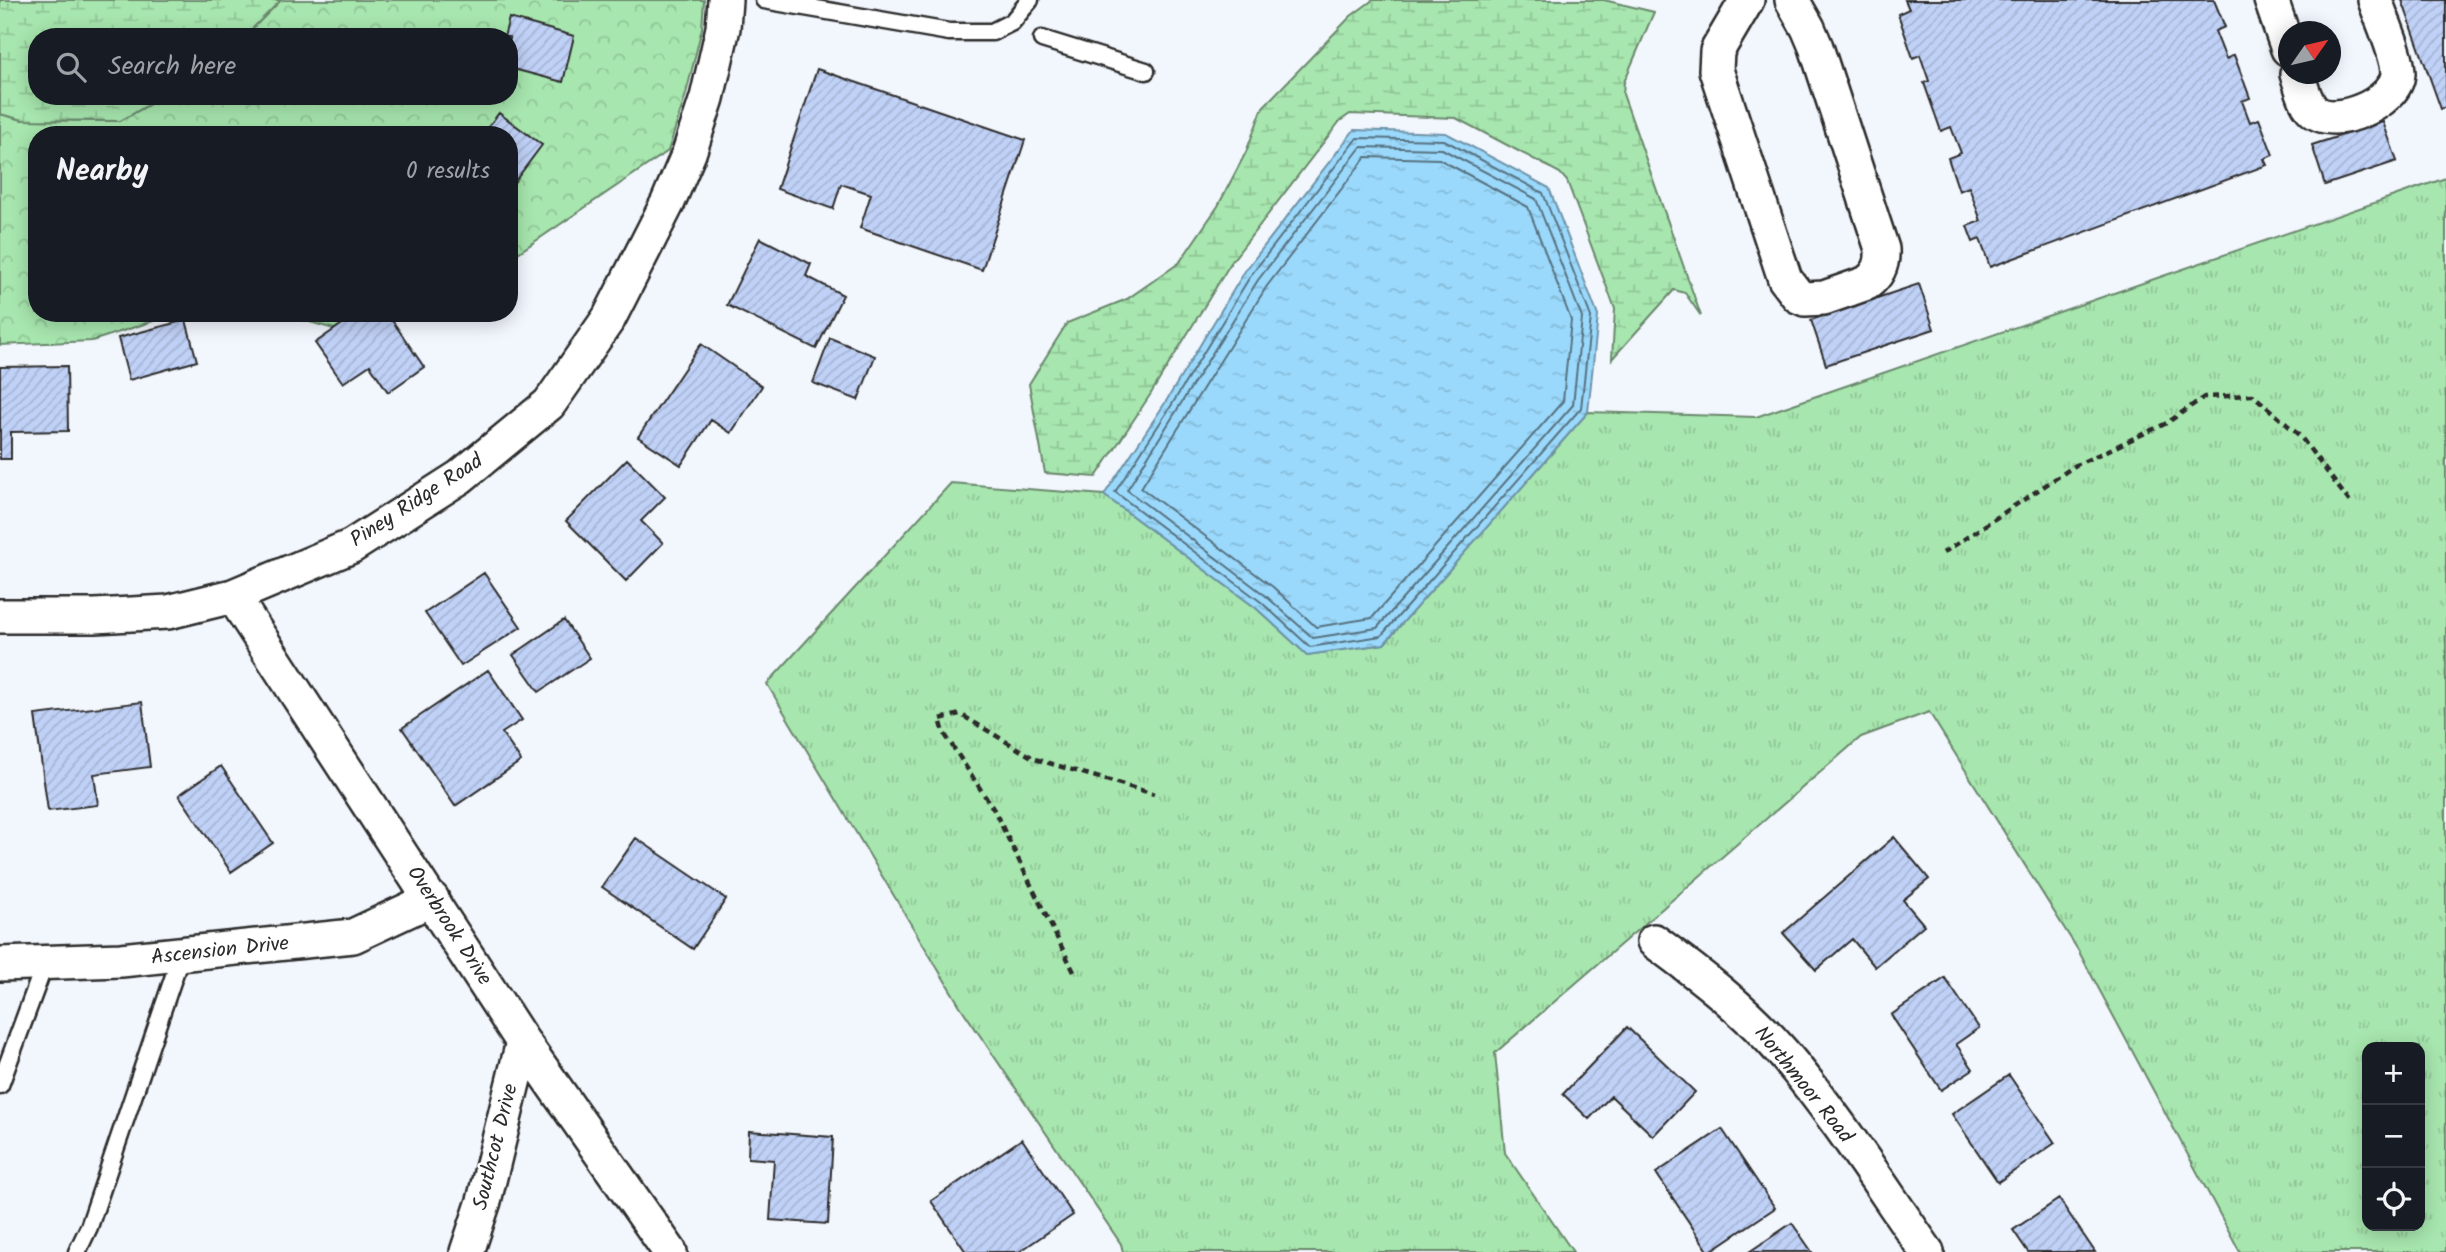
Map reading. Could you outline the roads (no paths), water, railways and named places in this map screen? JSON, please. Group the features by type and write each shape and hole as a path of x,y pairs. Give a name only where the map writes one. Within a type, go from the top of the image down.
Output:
{"street":[{"name":"Piney Ridge Road","path":"0,616 95,616 168,612 233,596 352,546 460,477 549,404 609,318 668,202 689,153 707,98 723,29 726,0"},
{"path":"1747,0 1717,51 1716,70 1785,279 1798,296 1818,299 1867,283 1880,269 1882,249 1815,47 1792,0"},
{"path":"2271,0 2278,21"},
{"path":"2301,84 2308,104 2323,116 2336,117 2382,101 2394,85 2398,70 2375,0"},
{"name":"Overbrook Drive","path":"233,596 523,1042 670,1252"},
{"name":"Ascension Drive","path":"0,964 121,960 353,936 432,899"},
{"name":"Northmoor Road","path":"1654,942 1720,990 1782,1052 1840,1127 1927,1252"},
{"name":"Southcot Drive","path":"467,1252 484,1201 523,1042"}],"lane":[{"path":"764,0 803,3 949,32 992,32 1012,22 1030,0"},
{"path":"1042,38 1146,71"},
{"path":"77,1252 89,1227 181,955"},
{"path":"0,1085 45,963"}],"water":[{"path":"1354,130 1446,133 1549,188 1598,316 1588,412 1384,644 1307,655 1256,608 1104,495 1165,403 1245,271"}]}
